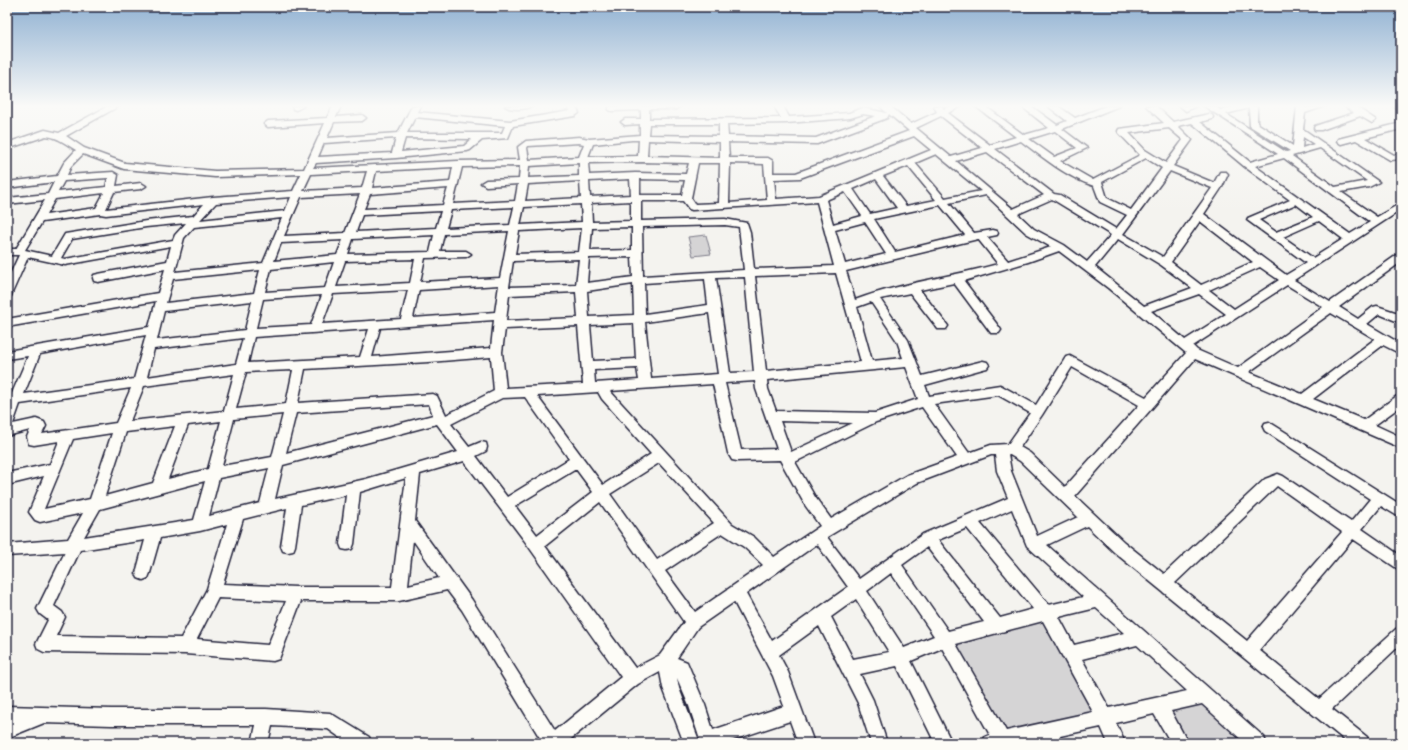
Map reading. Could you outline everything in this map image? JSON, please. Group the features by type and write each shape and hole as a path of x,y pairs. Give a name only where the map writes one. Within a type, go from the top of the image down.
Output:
{"street":[{"path":"7,146 22,141"},
{"path":"68,141 81,150 124,166 168,171 237,174 583,160 642,159 768,161 772,203"},
{"path":"200,524 266,267 297,194 322,141"},
{"path":"396,155 400,141"},
{"path":"313,160 396,155 467,148 475,141"},
{"path":"500,393 496,352 508,258 524,181 525,163 522,147 526,144 566,141"},
{"path":"584,141 602,141"},
{"path":"642,159 643,141"},
{"path":"724,141 724,206"},
{"path":"770,176 797,176 883,141"},
{"path":"927,141 1012,212 1030,231 1060,247 1112,285 1189,349 1239,373 1365,426 1401,443"},
{"path":"980,141 1050,196 1057,197 1116,235 1165,263 1234,314"},
{"path":"950,160 1014,141"},
{"path":"1028,141 1053,161 1084,180 1098,184"},
{"path":"1053,161 1083,148 1074,141"},
{"path":"1132,141 1146,155 1167,167 1217,187"},
{"path":"1088,268 1133,214 1187,141"},
{"path":"1219,141 1248,165 1350,239"},
{"path":"1262,141 1377,222"},
{"path":"1279,141 1297,152"},
{"path":"1297,152 1298,141"},
{"path":"1316,141 1374,182 1366,185 1333,190"},
{"path":"1364,141 1393,158 1401,156"},
{"path":"589,142 583,160 587,226 581,288 588,366 595,387 606,396 727,528 748,542 774,566"},
{"path":"1248,165 1322,145"},
{"path":"7,293 10,278 38,218 51,196 66,165 81,150"},
{"path":"694,160 686,198 692,207 724,206 821,199 938,150"},
{"path":"1133,214 1103,200 1097,181 1146,155"},
{"path":"909,162 943,202 1005,265"},
{"path":"434,255 454,184 458,164"},
{"path":"315,328 366,191 372,168"},
{"path":"7,185 60,178 113,174 110,190 100,211"},
{"path":"1165,263 1199,215 1217,187 1223,174"},
{"path":"486,183 635,176 690,177"},
{"path":"635,176 638,253 637,280 645,383"},
{"path":"878,176 904,210"},
{"path":"38,218 213,200 454,184"},
{"path":"7,201 141,186"},
{"path":"847,188 892,256"},
{"path":"830,228 868,218 988,192"},
{"path":"1012,212 1050,196"},
{"path":"166,198 213,200"},
{"path":"358,212 636,198 686,198"},
{"path":"821,199 868,367"},
{"path":"213,200 179,237 139,384 121,427 95,504 74,544 45,609 57,617 44,644 185,646 273,653 296,594"},
{"path":"1297,200 1252,220 1277,236 1313,263"},
{"path":"1066,496 1148,404 1189,349 1234,314 1401,206"},
{"path":"55,259 69,236 146,224 194,222 289,214"},
{"path":"1199,215 1261,263 1286,280 1401,350"},
{"path":"1277,236 1320,217"},
{"path":"278,240 440,231 637,223 725,222 743,225 762,389 785,457 810,501 826,535 857,588 901,657 944,743"},
{"path":"160,308 259,296 328,291 414,287 504,286 581,288 637,280 840,269 993,233"},
{"path":"7,252 22,252 65,262 178,242"},
{"path":"851,305 873,297 957,279 1060,247"},
{"path":"508,258 638,253"},
{"path":"169,276 266,267 340,258 466,254"},
{"path":"406,323 421,255"},
{"path":"1239,373 1401,258"},
{"path":"1142,310 1202,289 1261,263"},
{"path":"98,278 172,264"},
{"path":"710,275 721,379 735,453 737,456 785,457 875,418 926,401 1000,390 1038,412"},
{"path":"957,279 995,330"},
{"path":"913,288 942,326"},
{"path":"7,323 164,296"},
{"path":"873,297 902,340 926,401 966,459"},
{"path":"150,345 250,333 315,328 406,323 500,321 584,322 639,319 714,308"},
{"path":"1359,324 1377,310 1384,311 1401,319"},
{"path":"365,361 376,324"},
{"path":"7,355 154,330"},
{"path":"1303,400 1383,339"},
{"path":"7,424 15,400 36,350"},
{"path":"15,400 139,384 241,368 496,352"},
{"path":"408,522 467,605 553,743 632,678 666,661 691,626 774,566 892,497 913,487 994,458 1006,450 1038,412 1070,360 1148,404"},
{"path":"68,435 36,512 40,516 95,504 214,473 278,461 442,420 500,393 721,379 868,367 910,362"},
{"path":"588,366 643,363"},
{"path":"266,507 291,408 300,365"},
{"path":"918,382 983,366"},
{"path":"528,392 654,569 691,626"},
{"path":"7,431 36,424 40,426 33,437 34,440 121,427 183,421 229,414 291,408 434,399 442,420 632,678"},
{"path":"1365,426 1401,400"},
{"path":"771,416 875,418"},
{"path":"158,487 183,421"},
{"path":"1269,427 1401,512"},
{"path":"8,551 74,544 200,524 354,487 467,455 481,447"},
{"path":"691,626 704,623 888,492 912,479 991,450 1006,450 1025,457 1119,547 1361,743"},
{"path":"1006,450 1004,471 1032,541 1258,743"},
{"path":"535,545 601,493 661,455"},
{"path":"505,505 578,461"},
{"path":"7,479 54,468"},
{"path":"399,594 414,470"},
{"path":"1164,584 1270,483 1278,480 1401,564"},
{"path":"347,544 354,487"},
{"path":"1248,651 1379,498"},
{"path":"288,546 295,501"},
{"path":"770,652 928,538 1016,501"},
{"path":"185,646 214,591 237,515"},
{"path":"1036,544 1089,518"},
{"path":"970,521 1052,620 1105,717 1117,743"},
{"path":"654,569 724,524"},
{"path":"143,573 154,532"},
{"path":"928,538 996,626"},
{"path":"892,563 945,639 996,742 1051,736 1105,717 1204,695"},
{"path":"214,591 296,594 399,594 451,582"},
{"path":"740,598 780,672 806,743"},
{"path":"849,668 901,657 945,639 1046,612 1098,600"},
{"path":"821,614 865,700 879,743"},
{"path":"1320,710 1401,634"},
{"path":"1070,654 1140,637"},
{"path":"666,661 671,688 703,742 795,711"},
{"path":"1158,705 1180,743"},
{"path":"7,714 266,717 330,721 363,743"},
{"path":"7,730 43,715"},
{"path":"260,743 266,717"}],"shaded area":[{"path":"706,235 711,254 693,256 688,237"},
{"path":"1046,618 1098,712 1007,734 954,641"},
{"path":"1199,700 1247,743 1188,743 1168,708"}]}
